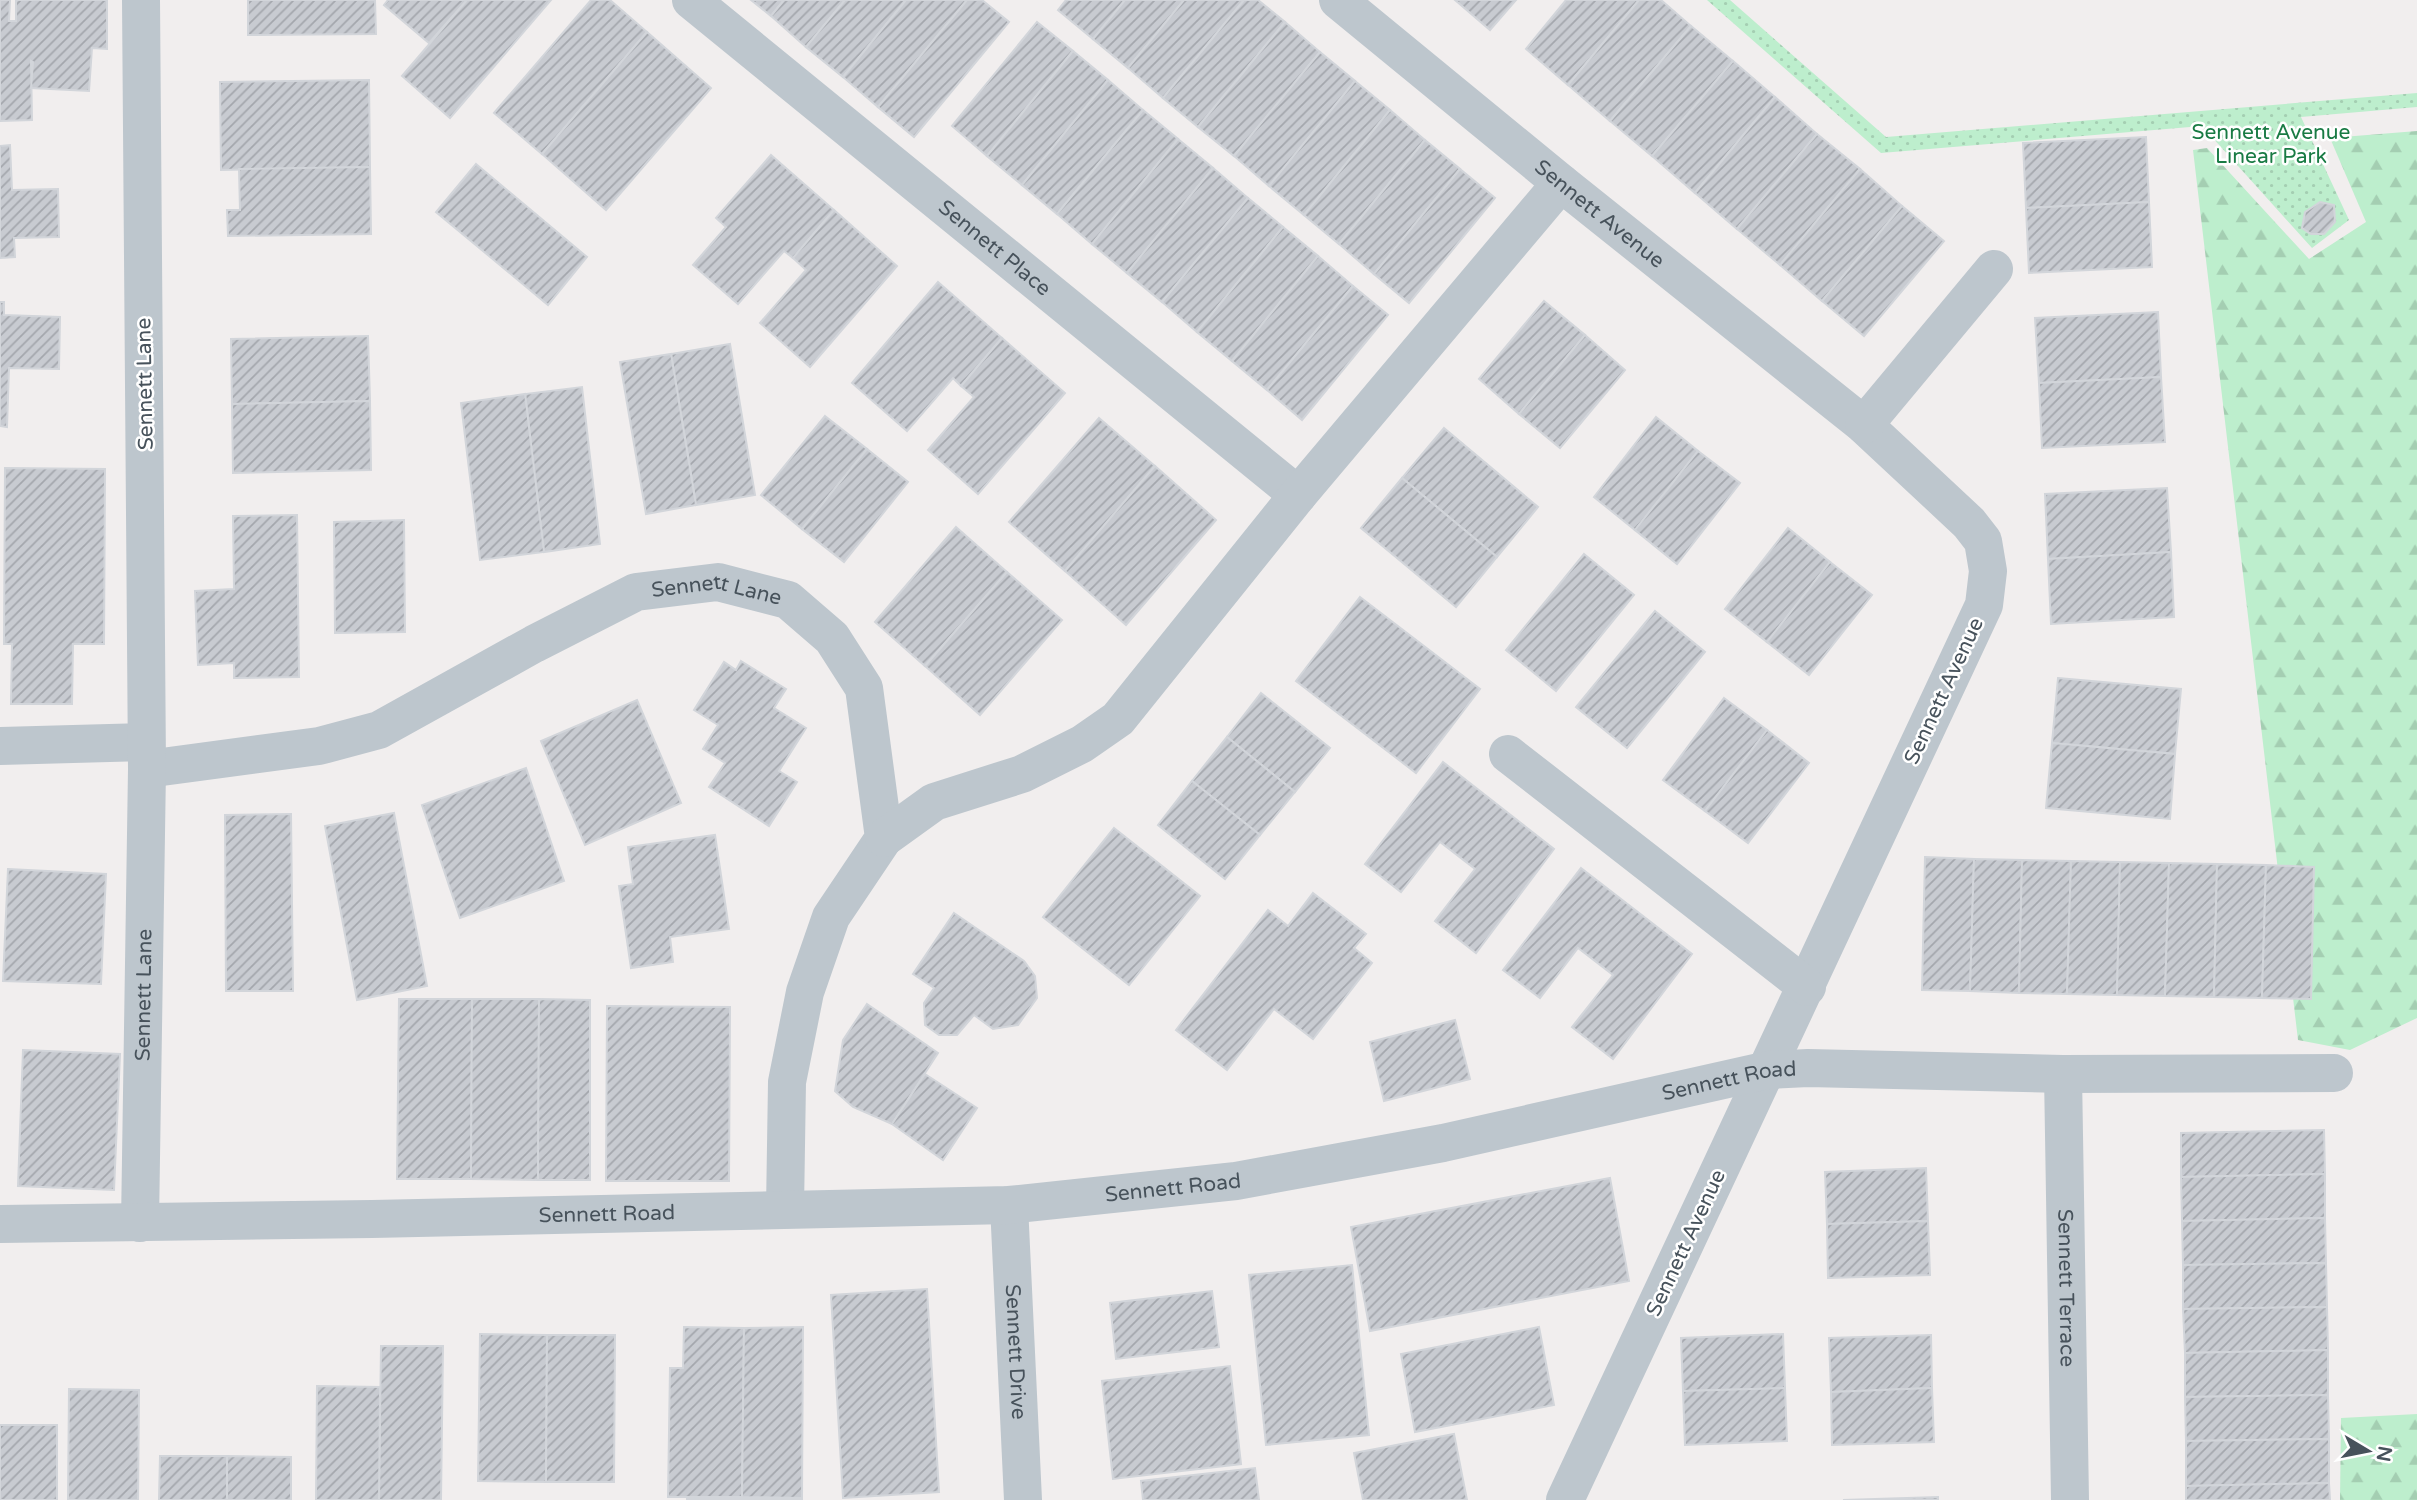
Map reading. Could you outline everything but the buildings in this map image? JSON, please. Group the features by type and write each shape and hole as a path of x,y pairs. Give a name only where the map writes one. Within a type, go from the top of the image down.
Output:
{"street":[{"name":"Sennett Lane","path":"140,1223 147,552 141,0"},
{"name":"Sennett Place","path":"691,0 1298,495"},
{"name":"Sennett Avenue","path":"1338,0 1561,183 1864,425 1969,523 1983,541 1988,571 1984,605 1565,1500"},
{"path":"785,1209 787,1082 805,992 831,917 884,838 934,802 1023,774 1082,744 1118,719 1298,495 1561,183"},
{"path":"1864,425 1994,269"},
{"name":"Sennett Lane","path":"146,755 319,746 379,730 534,644 636,592 718,582 788,600 832,638 864,688 884,838"},
{"path":"0,746 146,755"},
{"path":"1508,754 1807,987"},
{"name":"Sennett Road","path":"0,1224 1009,1205 1250,1179 1443,1143 1768,1070 2063,1074 2334,1073"},
{"name":"Sennett Terrace","path":"2063,1074 2070,1500"},
{"name":"Sennett Drive","path":"1009,1205 1023,1500"}],"green space":[{"name":"Sennett Avenue Linear Park","path":"1707,0 1730,0 1886,137 2417,93 2417,107 2301,117 2349,220 2312,248 2202,126 1881,153"},
{"path":"2417,131 2417,1018 2350,1050 2298,1040 2193,150 2207,148 2309,259 2366,222 2330,138"},
{"path":"2417,1414 2417,1500 2340,1500 2341,1418"}]}
